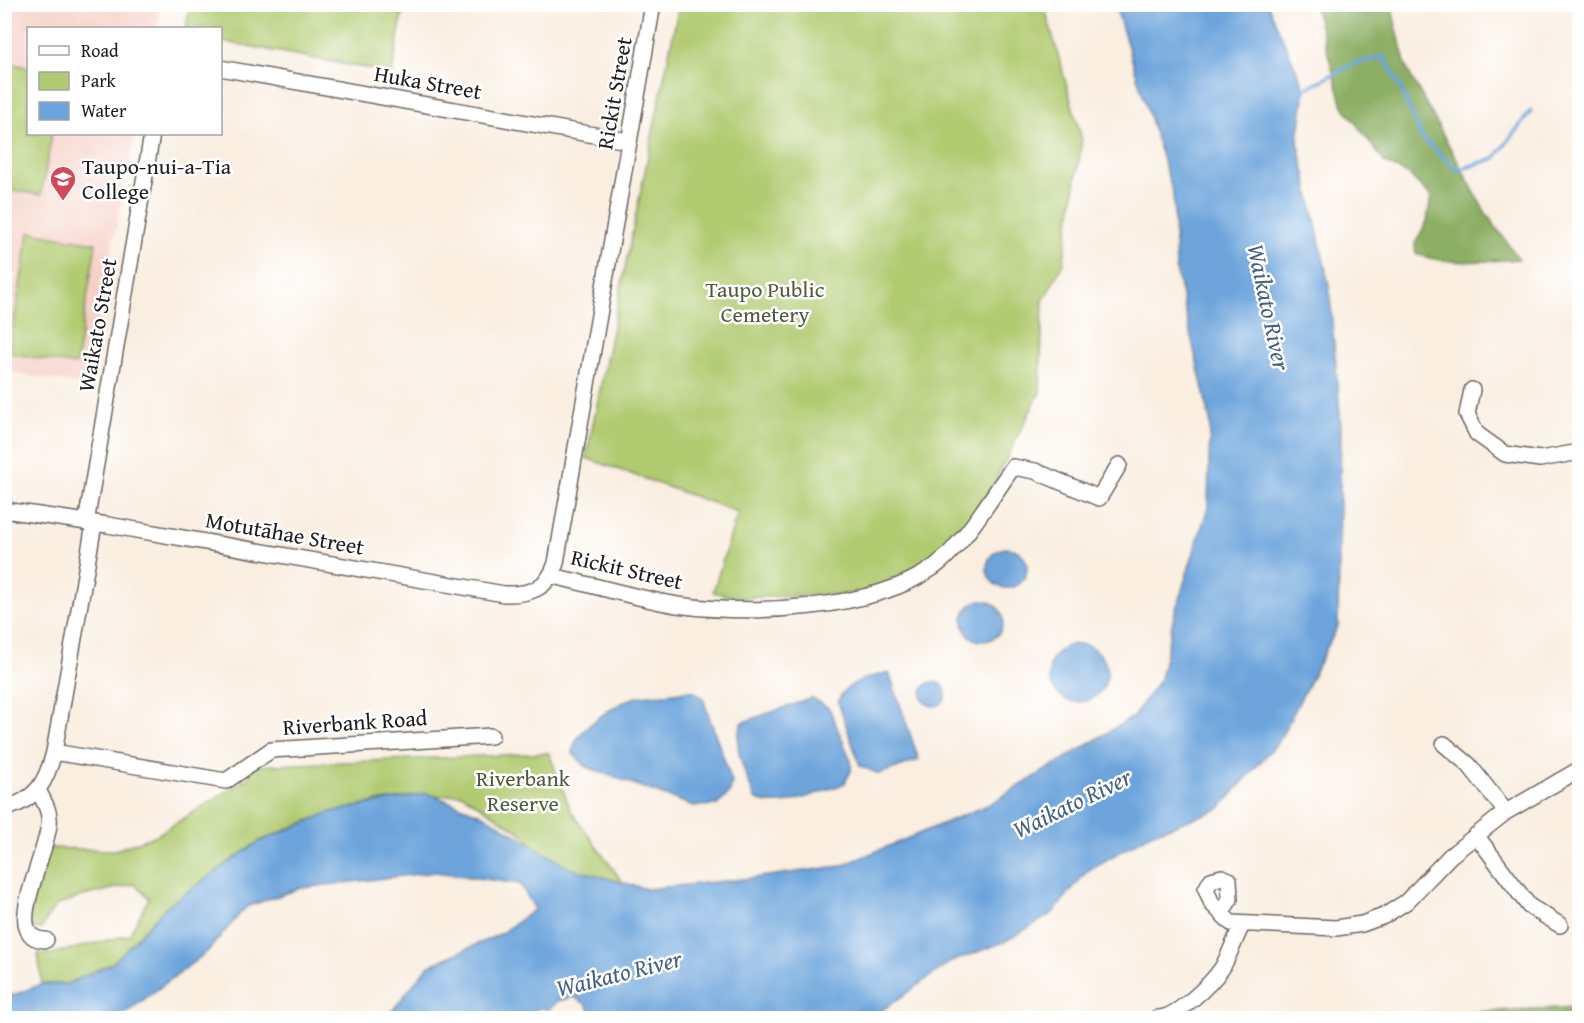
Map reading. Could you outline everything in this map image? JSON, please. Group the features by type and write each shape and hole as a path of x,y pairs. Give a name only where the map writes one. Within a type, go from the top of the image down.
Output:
{"street":[{"name":"Rickit Street","path":"653,4 552,576 632,596 711,609 781,607 860,600 893,590 936,566 952,549 1013,467 1035,471 1099,498 1119,465"},
{"name":"Huka Street","path":"222,68 628,141"},
{"name":"Waikato Street","path":"38,790 47,778 54,752 152,135"},
{"path":"1472,390 1467,414 1477,434 1505,454 1540,459 1580,452"},
{"name":"Motutāhae Street","path":"4,510 504,594 533,592 552,576"},
{"name":"Riverbank Road","path":"54,752 226,781 271,750 491,736"},
{"path":"1444,744 1469,765 1506,812"},
{"path":"1222,912 1232,923 1242,925 1336,928 1362,924 1384,916 1406,902 1450,856 1506,812 1580,769"},
{"path":"4,809 25,801 38,790 50,821 47,836 11,918 16,931 31,939 46,939"},
{"path":"1476,835 1529,906 1560,925"},
{"path":"1158,1018 1168,1018 1179,1011 1221,969 1242,925"}],"shaded area":[{"name":"Taupo-nui-a-Tia College","path":"4,5 161,5 157,27 27,27 27,135 135,135 85,385 5,372 5,338 16,273 4,270"}],"green space":[{"path":"190,4 404,5 392,73 222,41 222,27 186,27"},
{"name":"Taupo Public Cemetery","path":"679,5 1044,5 1082,140 1063,264 1043,301 1040,392 983,505 921,565 863,593 738,598 713,592 738,512 586,458"},
{"path":"1314,5 1391,5 1406,67 1487,215 1519,259 1454,261 1416,254 1415,244 1427,221 1431,196 1408,174 1385,163 1343,106"},
{"path":"4,63 27,67 27,135 52,135 41,195 5,189"},
{"path":"29,232 96,243 76,365 9,353"},
{"name":"Riverbank Reserve","path":"549,753 571,811 624,884 549,864 524,835 462,794 378,801 305,822 258,842 167,906 113,963 67,984 42,984 38,954 51,954 129,935 149,898 134,884 83,896 55,906 41,929 30,927 22,906 51,848 115,850 157,835 248,778 254,766"},
{"path":"1579,1007 1579,1018 1339,1018"}],"water":[{"name":"Waikato River","path":"1115,5 1268,5 1305,89 1298,141 1329,285 1341,426 1338,626 1279,741 1219,809 1151,834 1087,871 1052,914 1004,942 951,962 871,1018 593,1018 586,1004 574,997 558,1001 549,1010 539,1008 531,1014 532,1018 370,1018 391,1012 428,966 500,934 535,909 520,884 436,872 301,888 246,907 207,952 119,1018 5,1018 5,998 42,984 67,984 113,963 167,906 258,842 330,812 427,793 484,815 569,868 647,889 753,878 841,866 990,804 1133,717 1160,679 1175,612 1208,507 1210,420 1176,270 1173,193"},
{"path":"1007,548 1015,549 1021,554 1026,560 1026,576 1021,582 1015,587 1007,588 999,587 993,582 988,576 987,568 988,560 993,554 999,549"},
{"path":"983,601 991,602 997,607 1002,613 1002,629 997,635 991,640 983,641 975,640 969,635 964,629 963,621 964,613 969,607 975,602"},
{"path":"1078,644 1089,646 1102,657 1107,673 1105,684 1094,697 1078,702 1067,700 1054,689 1049,673 1051,662 1062,649"},
{"path":"889,672 919,760 879,774 860,766 838,702 841,695 852,685"},
{"path":"934,682 943,685 946,694 943,703 934,706 925,703 922,694 925,685"},
{"path":"688,690 695,692 703,699 732,782 730,792 718,805 693,806 587,767 573,754 574,746 586,728 617,705 636,697"},
{"path":"812,698 829,708 851,761 851,771 844,784 788,802 765,802 755,799 739,750 739,731 743,722"}],"waterway":[{"path":"1305,89 1355,63 1384,57 1399,84 1422,138 1458,170 1495,158 1531,111"}],"place":[{"name":"Taupo-nui-a-Tia College","path":"63,202"}]}
